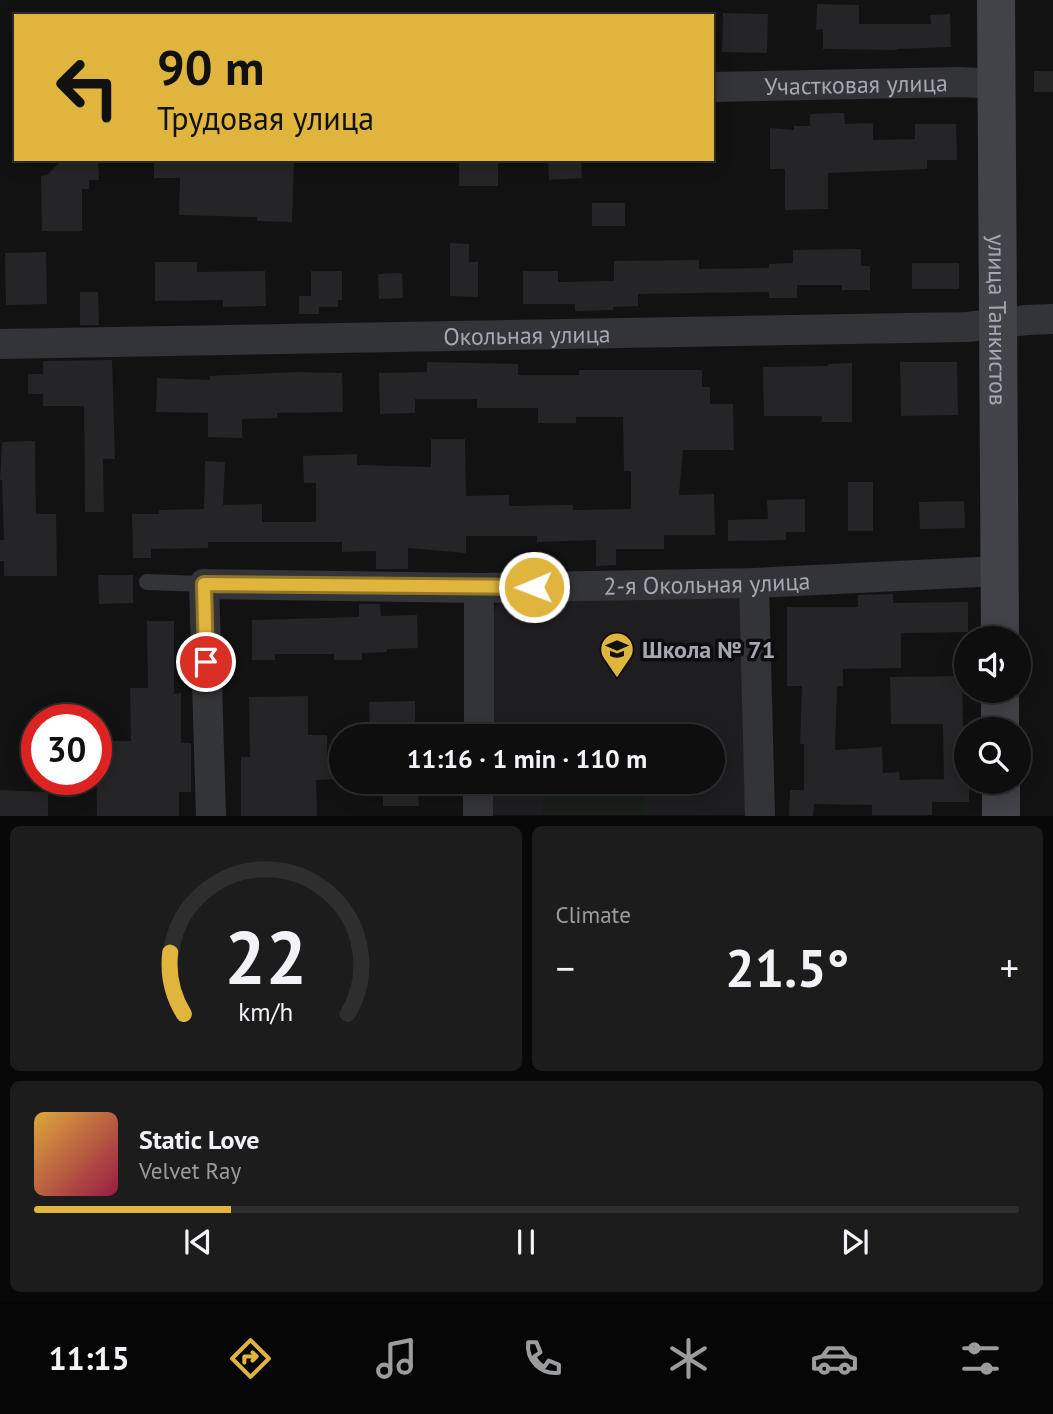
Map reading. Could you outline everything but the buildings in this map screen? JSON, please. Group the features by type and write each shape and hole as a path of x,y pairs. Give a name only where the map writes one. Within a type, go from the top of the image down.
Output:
{"main road":[{"name":"улица Танкистов","path":"996,0 999,626"},
{"path":"1001,794 1001,816"}],"street":[{"name":"Участковая улица","path":"714,88 960,82 997,84"},
{"name":"Окольная улица","path":"0,344 967,327 1053,320"},
{"name":"2-я Окольная улица","path":"204,584 479,588 754,583 999,572"},
{"path":"754,583 760,816"},
{"path":"204,584 211,816"},
{"path":"478,724 479,588"},
{"path":"478,794 478,816"}],"lane":[{"path":"147,582 204,584"}],"shaded area":[{"name":"Школа № 71","path":"739,598 744,617 751,815 488,815 488,794 725,794 725,724 488,724 487,622 499,602"},
{"path":"544,794 644,794 643,815 543,815"}],"place":[{"name":"Школа № 71","path":"617,679"}],"route":[{"path":"206,662 204,584 534,587"}]}
